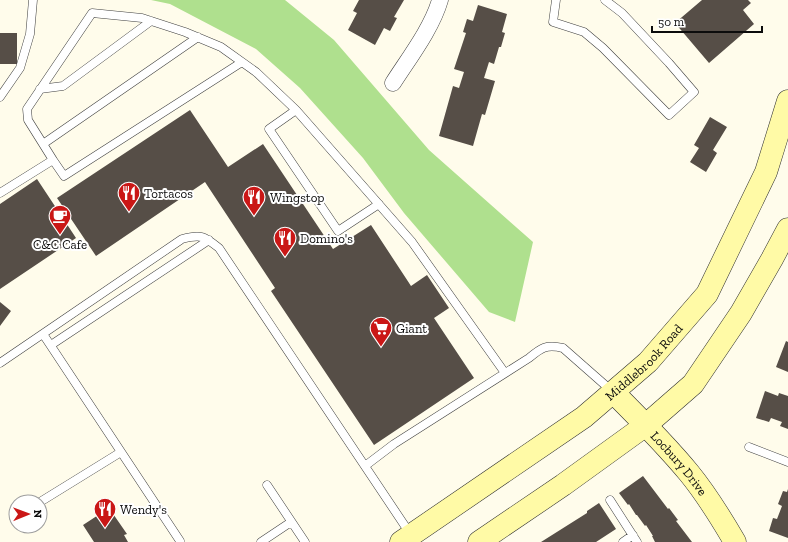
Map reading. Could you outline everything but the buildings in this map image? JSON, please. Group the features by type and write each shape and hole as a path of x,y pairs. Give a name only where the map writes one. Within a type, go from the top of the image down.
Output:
{"main road":[{"name":"Middlebrook Road","path":"406,539 584,417 614,393 648,362 707,294 766,172 788,101"},
{"path":"479,542 563,485 646,425 693,384 741,313 772,260 788,228"},
{"name":"Locbury Drive","path":"614,393 646,425 701,489 735,542"}],"street":[{"path":"393,83 430,24 440,0"}],"lane":[{"path":"0,97 20,68 30,34 33,0"},
{"path":"556,0 553,22 584,32 603,48 669,115 694,92 622,13 605,0"},
{"path":"242,62 64,176 28,120 27,109 92,13 142,18 185,32 221,47 242,62 256,72 296,110 412,242 504,373"},
{"path":"40,89 63,86 151,21"},
{"path":"43,144 198,37"},
{"path":"296,110 269,129 338,231 379,204"},
{"path":"0,193 53,160"},
{"path":"0,363 182,239 196,235 209,240 218,248 365,466 406,539"},
{"path":"50,345 209,240"},
{"path":"43,334 179,542"},
{"path":"365,466 394,444 529,358 541,348 552,346 563,348 614,393"},
{"path":"749,447 788,462"},
{"path":"48,497 121,452"},
{"path":"266,485 305,542"},
{"path":"610,500 635,539 623,542"},
{"path":"261,542 291,522"}],"green space":[{"path":"151,0 285,0 334,40 429,150 533,242 515,322 489,312 404,213 363,158 300,88 256,49 170,4"}],"place":[{"name":"Tortacos","path":"129,212"},
{"name":"Wingstop","path":"254,216"},
{"name":"C&C Cafe","path":"60,236"},
{"name":"Domino's","path":"285,258"},
{"name":"Giant","path":"381,348"},
{"name":"Wendy's","path":"105,528"}]}
